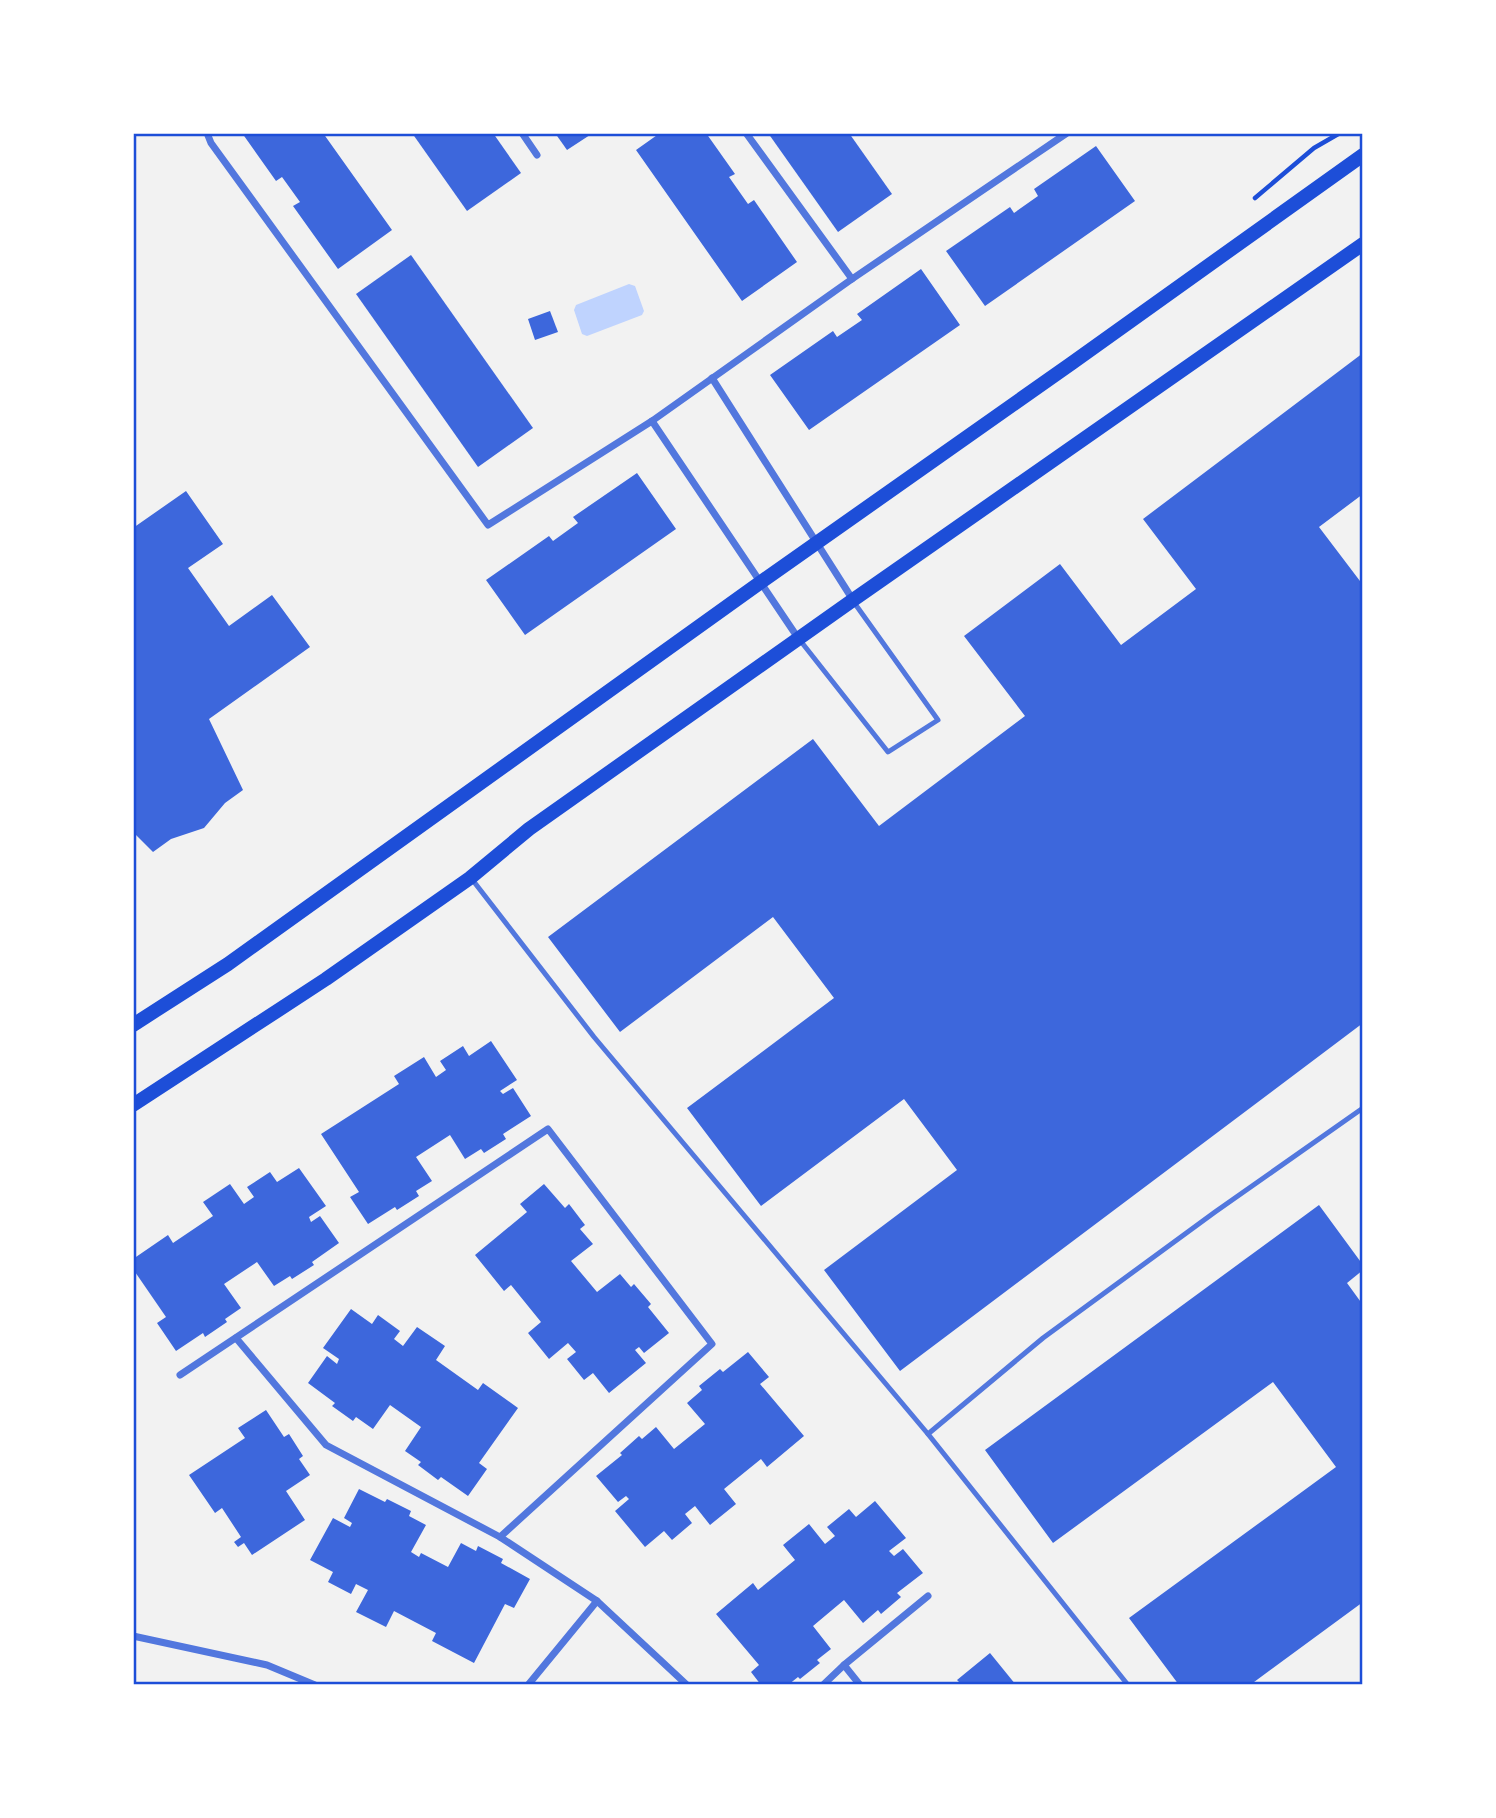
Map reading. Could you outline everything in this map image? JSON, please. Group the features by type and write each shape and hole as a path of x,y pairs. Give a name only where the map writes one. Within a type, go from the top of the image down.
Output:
{"main road":[{"path":"133,1026 228,964 1363,155"},
{"path":"133,1105 326,979 470,878 529,829 1363,244"}],"street":[{"path":"207,133 211,143 488,525 652,421 852,279 1067,133"},
{"path":"522,133 537,155"},
{"path":"746,133 852,279"},
{"path":"712,378 853,600"},
{"path":"652,421 799,639"},
{"path":"180,1375 548,1129 712,1344 500,1537"},
{"path":"236,1338 326,1445 500,1537 597,1601 687,1685"},
{"path":"823,1685 928,1596"},
{"path":"528,1685 597,1601"},
{"path":"133,1636 267,1665 315,1685"},
{"path":"844,1665 860,1685"}],"lane":[{"path":"799,639 888,752 938,720 853,600"},
{"path":"470,878 594,1037 928,1434 1128,1685"},
{"path":"928,1434 1043,1338 1363,1108"}],"path":[{"path":"1257,195 1314,148 1340,133"}],"water":[{"path":"629,284 635,286 644,311 642,315 587,336 582,334 574,310 576,305"}],"building":[{"path":"242,133 323,133 392,230 338,269 293,206 300,202 282,177 276,181"},
{"path":"412,133 493,133 521,173 467,211"},
{"path":"555,133 593,133 567,150"},
{"path":"660,133 706,133 735,174 729,177 748,204 754,200 797,262 742,301 636,150"},
{"path":"768,133 849,133 892,194 838,232"},
{"path":"1096,146 1135,201 985,306 946,251 1010,207 1014,213 1038,196 1034,189"},
{"path":"411,255 533,428 478,467 356,294"},
{"path":"921,269 960,325 809,430 770,375 833,331 837,337 862,320 857,314"},
{"path":"550,311 558,332 535,340 528,319"},
{"path":"1363,353 1363,494 1319,527 1363,585 1363,1023 900,1371 824,1270 957,1170 904,1099 761,1206 687,1108 834,998 773,917 620,1032 548,937 813,739 879,826 1025,716 964,636 1060,564 1121,645 1196,589 1143,519"},
{"path":"637,473 676,529 525,635 486,580 549,536 553,541 578,523 573,517"},
{"path":"186,491 223,544 188,568 229,626 272,595 310,647 209,719 243,790 225,803 204,828 171,839 153,852 133,832 133,528"},
{"path":"491,1041 517,1080 500,1091 503,1094 513,1088 531,1116 503,1134 506,1139 484,1153 481,1149 465,1159 450,1135 416,1157 432,1181 416,1191 419,1196 368,1224 350,1197 359,1192 321,1134 399,1084 394,1076 424,1057 436,1077 446,1070 440,1061 463,1046 469,1056"},
{"path":"299,1168 326,1206 309,1217 311,1222 320,1216 339,1243 312,1262 314,1265 292,1279 290,1276 274,1286 257,1262 224,1284 241,1308 225,1319 227,1322 205,1337 203,1333 176,1351 157,1323 166,1317 133,1269 133,1259 168,1235 173,1243 213,1216 203,1202 230,1184 244,1204 254,1197 247,1187 270,1172 277,1182"},
{"path":"544,1184 565,1208 569,1204 585,1225 580,1229 593,1244 571,1261 597,1292 620,1274 631,1287 634,1284 651,1304 648,1307 669,1333 644,1353 639,1347 635,1350 646,1363 609,1393 593,1373 584,1380 567,1359 576,1352 568,1343 549,1359 528,1333 541,1322 511,1285 504,1291 475,1255 527,1212 520,1204"},
{"path":"1319,1205 1363,1265 1363,1270 1347,1283 1363,1305 1363,1602 1250,1685 1179,1685 1129,1618 1336,1467 1273,1382 1053,1543 985,1450"},
{"path":"351,1309 372,1324 378,1315 400,1331 394,1339 403,1346 417,1327 445,1346 436,1360 478,1390 483,1383 518,1408 479,1463 487,1469 468,1496 441,1477 438,1480 418,1465 421,1462 405,1451 421,1427 390,1405 373,1429 356,1417 353,1421 332,1406 335,1403 308,1383 327,1356 337,1364 339,1359 323,1348"},
{"path":"748,1352 769,1377 760,1384 804,1436 767,1467 761,1459 724,1489 736,1504 710,1525 695,1506 685,1514 692,1523 672,1540 664,1531 645,1547 615,1511 629,1499 626,1496 618,1502 596,1476 622,1455 620,1453 639,1436 642,1439 656,1427 674,1449 705,1424 687,1403 702,1390 699,1386 720,1369 723,1372"},
{"path":"266,1410 284,1437 289,1434 303,1456 299,1459 310,1475 286,1491 305,1520 252,1555 244,1543 238,1547 234,1542 241,1537 222,1508 215,1513 189,1475 245,1438 238,1428"},
{"path":"359,1489 411,1511 409,1516 426,1525 411,1552 419,1557 421,1553 448,1567 461,1543 476,1551 478,1546 503,1559 501,1563 530,1579 514,1608 505,1604 474,1663 432,1641 436,1633 394,1611 386,1627 356,1612 368,1590 356,1584 351,1594 328,1582 333,1572 310,1560 333,1518 350,1527 352,1523 344,1518"},
{"path":"875,1501 906,1538 889,1551 894,1556 903,1549 923,1573 897,1593 901,1597 881,1614 878,1610 863,1623 844,1600 813,1626 831,1649 817,1660 820,1663 788,1685 761,1685 751,1672 759,1665 716,1614 753,1583 758,1590 795,1560 783,1545 809,1524 825,1544 835,1536 827,1527 849,1509 856,1517"},
{"path":"990,1653 1016,1685 956,1685 959,1682 957,1680"}]}
